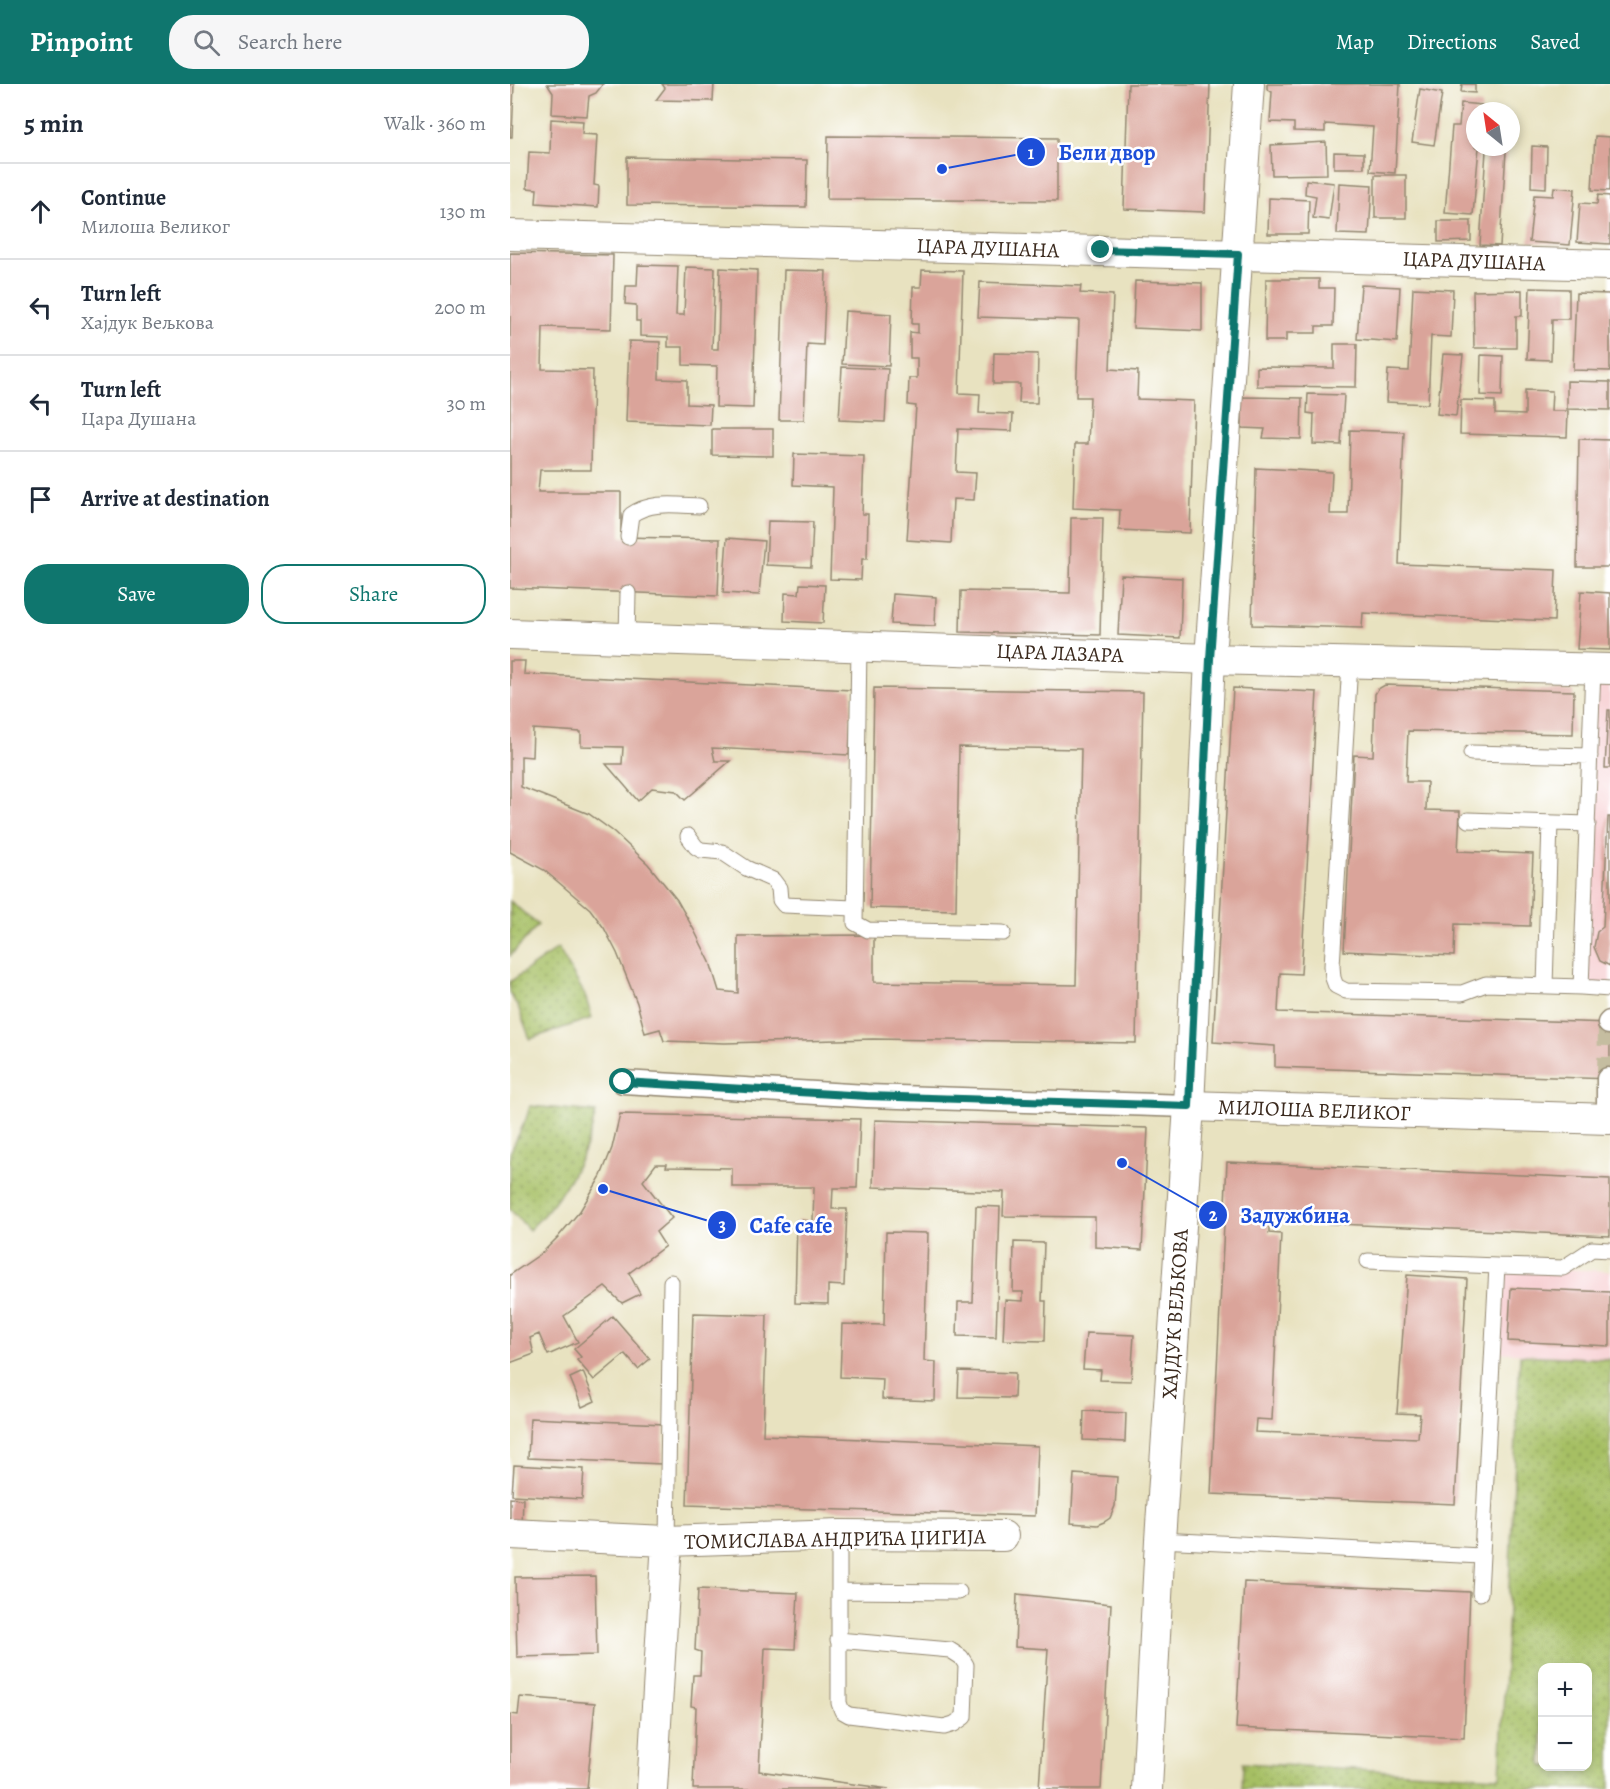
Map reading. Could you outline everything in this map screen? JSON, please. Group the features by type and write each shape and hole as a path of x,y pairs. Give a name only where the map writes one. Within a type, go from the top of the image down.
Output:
{"street":[{"name":"ХАЈДУК ВЕЉКОВА","path":"1147,1789 1160,1540 1189,1106 1210,659 1249,84"},
{"name":"ЦАРА ДУШАНА","path":"510,235 1610,265"},
{"name":"ЦАРА ЛАЗАРА","path":"510,634 1210,659 1601,669"},
{"path":"1608,1078 1609,1119"},
{"name":"МИЛОША ВЕЛИКОГ","path":"623,1082 867,1096 1609,1119"},
{"name":"ТОМИСЛАВА АНДРИЋА ЏИГИЈА","path":"510,1534 667,1542 839,1534 1003,1536"},
{"name":"ТОМИСЛАВА АНДРИЋА ЏИГИЈА","path":"652,1789 667,1542"}],"lane":[{"path":"628,537 630,515 642,507 699,506"},
{"path":"627,638 628,593"},
{"path":"860,645 855,923 868,930 1003,933"},
{"path":"1350,663 1332,966 1336,986 1346,991 1462,993 1486,984 1610,989"},
{"path":"1581,987 1590,756 1601,669"},
{"path":"1471,753 1590,756"},
{"path":"1468,820 1588,824"},
{"path":"1545,986 1550,823"},
{"path":"688,836 701,850 722,852 746,868 773,880 779,888 780,900 784,905 854,908"},
{"path":"1368,1261 1563,1268 1593,1250 1610,1250"},
{"path":"1480,1593 1497,1266"},
{"path":"667,1542 671,1282"},
{"path":"838,1640 950,1650 961,1657 966,1665 964,1717 944,1727 849,1715 842,1711 839,1703 838,1640 838,1591 839,1534"},
{"path":"1160,1540 1481,1556"},
{"path":"838,1591 959,1592"}],"shaded area":[{"path":"1593,669 1610,669 1610,989 1581,987"},
{"path":"1497,1266 1610,1271 1610,1359 1492,1352"}],"green space":[{"path":"510,901 538,925 510,956"},
{"path":"558,948 585,995 592,1018 530,1039 519,1009 510,993 510,982"},
{"path":"530,1106 596,1112 586,1145 572,1176 529,1230 510,1209 510,1153"},
{"path":"1520,1355 1610,1359 1610,1789 1242,1789 1243,1763 1500,1777"}],"building":[{"path":"510,84 514,84 512,137 510,137"},
{"path":"547,84 603,84 596,93 589,96 587,116 552,114 553,93"},
{"path":"662,84 714,84 713,101 656,100 665,88"},
{"path":"1128,84 1210,84 1205,212 1124,209"},
{"path":"1267,84 1400,84 1395,173 1370,171 1373,127 1325,124 1325,132 1294,131 1294,123 1270,122 1272,92 1267,89"},
{"path":"1462,84 1475,84 1475,93 1461,92"},
{"path":"1420,89 1442,93 1434,145 1412,142"},
{"path":"1461,103 1466,103 1466,156 1478,156 1473,215 1445,213 1452,126 1459,126"},
{"path":"551,119 583,121 582,134 597,135 594,185 599,186 598,207 536,203 537,189 527,188 529,152 550,153"},
{"path":"828,136 1057,138 1057,201 827,199"},
{"path":"1595,136 1610,137 1610,191 1592,190"},
{"path":"1326,142 1327,174 1272,175 1271,145"},
{"path":"1532,146 1547,147 1546,188 1531,187"},
{"path":"1334,152 1364,153 1364,168 1334,168"},
{"path":"1486,156 1506,156 1500,246 1480,245"},
{"path":"627,157 807,160 806,207 627,205"},
{"path":"1375,175 1406,175 1406,218 1375,218"},
{"path":"1306,180 1334,183 1329,220 1313,218 1316,196 1305,194"},
{"path":"1339,183 1372,185 1369,235 1337,234"},
{"path":"1554,187 1575,189 1570,245 1529,242 1534,195 1553,196"},
{"path":"1598,195 1610,196 1610,244 1577,242 1580,203 1597,204"},
{"path":"1269,198 1309,200 1308,234 1268,234"},
{"path":"1438,221 1471,221 1471,241 1438,242"},
{"path":"510,253 613,255 611,329 543,327 542,369 593,370 591,470 540,470 538,492 621,492 621,537 720,539 718,596 510,588"},
{"path":"638,265 678,266 676,315 684,315 686,267 715,268 712,349 718,349 720,268 757,270 753,408 716,407 717,366 683,365 683,347 668,347 668,337 640,336 640,321 636,321 636,305 625,304 626,286 637,286"},
{"path":"784,270 826,271 823,345 807,344 804,420 779,420"},
{"path":"922,270 963,271 959,393 980,394 979,413 1013,414 1012,431 958,429 956,472 976,473 974,500 953,499 951,543 907,540 916,406 908,405 909,378 917,378 917,358 910,358 910,332 918,333 918,324 912,324 913,287 921,287"},
{"path":"1266,279 1319,279 1319,288 1334,288 1333,326 1316,326 1316,333 1286,333 1286,341 1265,341"},
{"path":"1135,281 1202,283 1202,331 1133,328"},
{"path":"980,282 1081,286 1080,293 1113,295 1110,369 1138,371 1137,399 1194,401 1190,533 1119,530 1120,510 1073,508 1075,444 1088,444 1090,397 1076,397 1079,320 978,317"},
{"path":"1361,285 1400,287 1397,342 1357,339"},
{"path":"1413,288 1453,290 1451,337 1431,336 1428,404 1386,402 1388,370 1409,371"},
{"path":"1530,288 1569,289 1569,319 1552,319 1551,360 1527,359"},
{"path":"1522,290 1522,316 1516,316 1516,348 1474,348 1473,291"},
{"path":"1576,293 1610,294 1610,371 1573,370"},
{"path":"845,311 891,314 889,366 842,364"},
{"path":"629,341 660,342 659,379 687,380 687,404 711,405 710,425 626,422"},
{"path":"1334,344 1357,344 1356,387 1257,386 1257,367 1334,368"},
{"path":"994,353 1038,354 1037,403 1019,403 1020,384 993,384"},
{"path":"1443,354 1463,355 1456,416 1437,414"},
{"path":"1481,355 1503,356 1502,396 1480,395"},
{"path":"842,367 888,369 885,422 839,420"},
{"path":"1567,381 1610,382 1610,410 1567,409"},
{"path":"1525,390 1552,391 1551,411 1568,411 1567,437 1460,434 1461,400 1495,401 1495,414 1525,415"},
{"path":"1308,394 1344,395 1341,445 1313,444 1314,414 1307,413"},
{"path":"1242,397 1302,398 1301,439 1263,438 1265,429 1242,428"},
{"path":"712,429 773,429 773,456 712,455"},
{"path":"1350,430 1404,432 1399,564 1556,570 1554,621 1363,613 1362,628 1252,625 1256,468 1332,472 1330,514 1348,514"},
{"path":"1579,439 1610,440 1610,567 1577,567"},
{"path":"794,454 864,456 862,514 868,514 867,559 862,559 861,580 830,579 833,487 793,485"},
{"path":"1071,518 1103,518 1100,635 960,632 961,591 1070,593"},
{"path":"768,521 813,522 811,567 766,565"},
{"path":"727,538 764,541 759,595 723,593"},
{"path":"1121,575 1182,578 1180,638 1118,635"},
{"path":"800,584 825,585 823,623 784,621 785,593 799,594"},
{"path":"1581,591 1610,593 1610,650 1577,649"},
{"path":"893,594 936,597 935,626 891,624"},
{"path":"510,661 525,661 524,674 852,690 849,755 712,748 715,761 730,761 685,800 676,791 652,788 638,801 606,764 622,764 623,747 581,746 581,732 533,729 532,757 521,756 521,787 589,814 614,832 648,864 677,900 694,930 710,962 719,991 738,993 738,936 874,935 874,982 1076,985 1081,749 959,747 956,910 870,908 874,688 1143,692 1136,1043 873,1039 725,1043 664,1041 660,1029 645,1033 637,1003 617,953 604,928 590,909 544,870 510,852"},
{"path":"1385,685 1574,691 1573,734 1408,731 1406,782 1427,782 1426,810 1460,811 1458,851 1533,854 1530,926 1455,924 1454,956 1344,951 1354,755 1373,756 1375,694"},
{"path":"1233,688 1317,692 1301,974 1280,973 1278,1012 1610,1023 1610,1079 1275,1067 1275,1046 1213,1042"},
{"path":"1608,710 1610,710 1610,768 1605,768"},
{"path":"1608,817 1610,817 1610,966 1600,961 1594,947 1597,932 1603,927"},
{"path":"620,1114 860,1119 857,1188 833,1188 832,1209 847,1209 844,1286 828,1285 828,1304 795,1303 797,1220 813,1221 814,1187 732,1187 732,1168 666,1167 667,1164 656,1164 643,1181 672,1218 656,1232 665,1246 629,1273 640,1294 622,1303 605,1287 564,1316 578,1342 548,1355 539,1334 530,1338 534,1354 510,1363 510,1275 542,1253 580,1211 601,1176 612,1148"},
{"path":"875,1120 1148,1128 1142,1250 1095,1247 1095,1217 1003,1216 1004,1192 873,1187"},
{"path":"1227,1162 1610,1179 1610,1236 1269,1221 1269,1233 1281,1234 1272,1420 1256,1419 1255,1432 1418,1438 1420,1414 1397,1413 1407,1275 1467,1279 1455,1504 1211,1494"},
{"path":"976,1206 1000,1207 996,1337 957,1336 958,1302 973,1302"},
{"path":"886,1232 928,1233 924,1361 936,1362 935,1401 882,1399 883,1379 840,1377 842,1324 884,1325"},
{"path":"1014,1242 1044,1243 1042,1301 1046,1301 1045,1341 1003,1340 1005,1300 1023,1301 1023,1292 1013,1292"},
{"path":"1511,1288 1610,1292 1610,1346 1508,1341"},
{"path":"693,1313 767,1315 763,1435 1038,1446 1035,1516 687,1505"},
{"path":"613,1316 650,1359 638,1369 625,1354 594,1380 577,1360 581,1357 574,1349"},
{"path":"1086,1333 1134,1335 1131,1381 1100,1380 1101,1370 1083,1369"},
{"path":"959,1371 1015,1373 1014,1398 958,1397"},
{"path":"583,1372 595,1401 582,1407 570,1378"},
{"path":"1084,1411 1126,1413 1125,1442 1083,1440"},
{"path":"530,1418 664,1424 662,1464 528,1458"},
{"path":"514,1465 584,1469 582,1499 512,1495"},
{"path":"1074,1474 1117,1477 1115,1506 1110,1518 1097,1525 1071,1523"},
{"path":"510,1498 523,1499 522,1527 510,1526"},
{"path":"595,1576 597,1655 517,1657 515,1577"},
{"path":"1244,1582 1470,1592 1464,1738 1236,1728"},
{"path":"698,1589 798,1593 795,1649 765,1648 759,1771 889,1789 693,1789 696,1707 691,1706 693,1675 700,1675 701,1652 695,1650"},
{"path":"1017,1594 1111,1604 1101,1789 1039,1789 1048,1649 1015,1647"},
{"path":"520,1697 595,1703 587,1789 510,1789 510,1714 518,1715"}],"tunnel":[{"path":"1608,1079 1609,1023"}],"place":[{"name":"Бели двор","path":"942,169"},
{"name":"Задужбина","path":"1122,1163"},
{"name":"Cafe cafe","path":"603,1189"}],"route":[{"path":"623,1082 867,1096 1189,1106 1210,659 1238,254 1101,250"}]}
